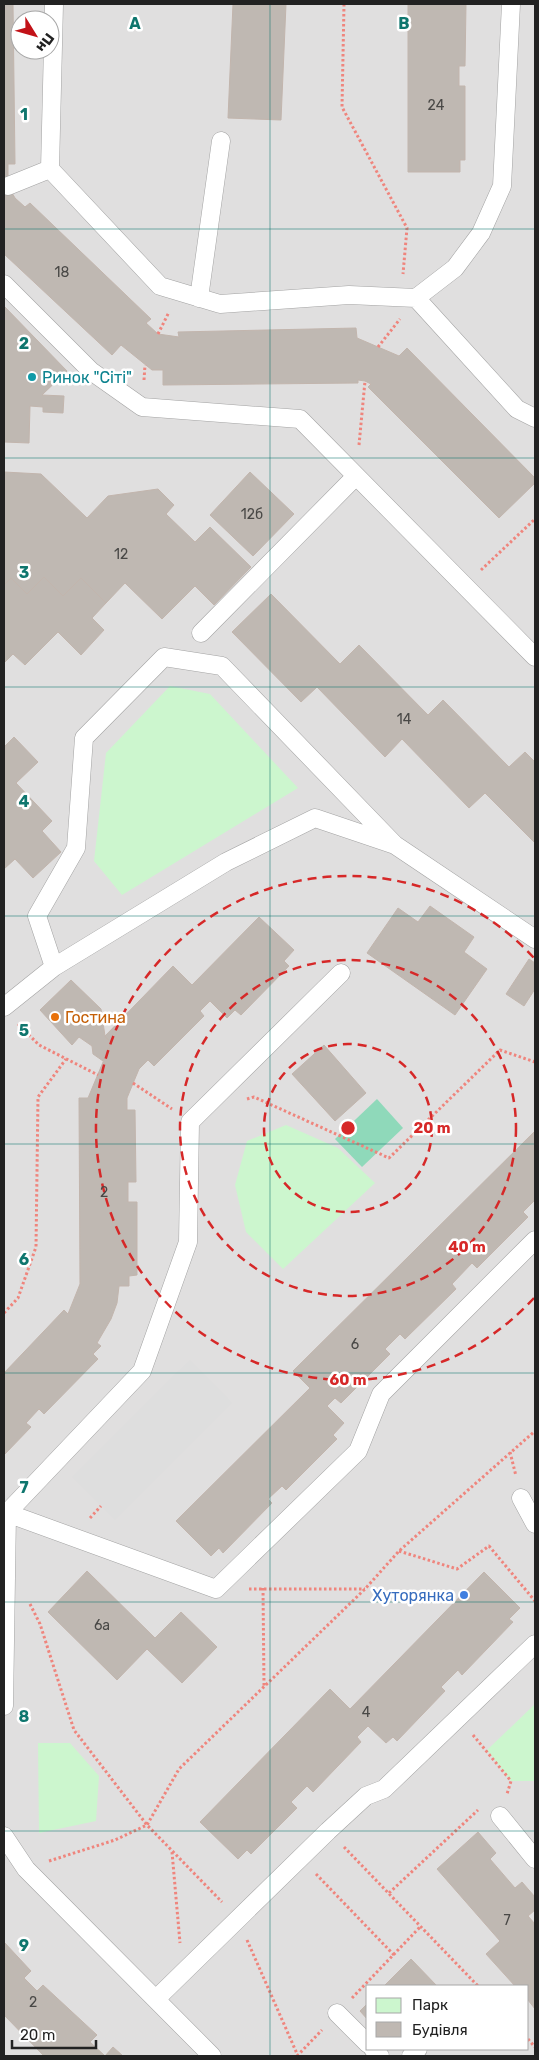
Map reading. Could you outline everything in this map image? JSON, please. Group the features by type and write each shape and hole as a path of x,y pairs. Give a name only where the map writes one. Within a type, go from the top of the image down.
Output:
{"lane":[{"path":"54,4 50,170 160,286 220,304 349,295 416,298 455,268 481,233 502,186 511,4"},
{"path":"199,298 221,141"},
{"path":"8,186 50,170"},
{"path":"4,284 91,371 142,406 300,419 535,657"},
{"path":"416,298 516,409 535,418"},
{"path":"201,633 356,476"},
{"path":"54,967 37,916 76,848 84,738 164,657 222,666 396,845 535,939"},
{"path":"4,1007 54,967 226,862 315,818 396,845"},
{"path":"4,1706 5,1512 142,1371 188,1242 190,1122 341,973"},
{"path":"5,1512 216,1589 358,1451 381,1394 535,1240"},
{"path":"522,1498 535,1524"},
{"path":"157,1998 328,1831 366,1796 384,1789 535,1644"},
{"path":"500,1816 535,1859"},
{"path":"4,1836 26,1869 157,1998 212,2056"},
{"path":"337,2014 366,2042"}],"path":[{"path":"344,4 342,107 407,228 402,273"},
{"path":"378,347 416,298"},
{"path":"356,476 365,380"},
{"path":"464,586 535,519"},
{"path":"16,1021 39,1045 98,1075"},
{"path":"245,1100 254,1097 389,1158 500,1050 535,1062"},
{"path":"4,1313 18,1298 36,1247 38,1097 66,1059"},
{"path":"133,1083 190,1122"},
{"path":"26,1869 115,1840 146,1825 180,1769 365,1588 399,1551 535,1431"},
{"path":"399,1551 457,1570 489,1546 535,1601"},
{"path":"262,1588 264,1687"},
{"path":"216,1589 365,1588"},
{"path":"28,1600 40,1624 74,1730 146,1825 238,1920 297,2056 421,1926"},
{"path":"458,1719 487,1750 512,1781"},
{"path":"389,1893 478,1810 500,1816"},
{"path":"328,1831 477,1985"},
{"path":"172,1852 182,1974"},
{"path":"300,1858 394,1955"}],"shaded area":[{"path":"4,4 535,4 535,2056 4,2056"},
{"path":"190,1360 232,1403 115,1520 72,1477"}],"green space":[{"path":"170,686 210,694 298,788 122,895 94,861 106,753"},
{"path":"377,1099 403,1128 362,1167 335,1139"},
{"path":"286,1125 338,1148 375,1183 283,1269 246,1232 235,1185 247,1141"},
{"path":"535,1704 535,1781 511,1781 487,1750"},
{"path":"38,1743 70,1743 99,1776 96,1821 39,1833"}],"building":[{"path":"4,4 13,4 13,10 10,10 10,60 14,60 15,164 8,164 8,186 15,198 25,207 30,203 151,319 146,323 158,334 179,337 178,332 356,328 357,338 399,356 407,348 535,478 535,483 499,518 368,387 371,384 365,381 358,380 358,383 163,385 163,370 152,370 121,345 112,355 4,254"},
{"path":"233,4 286,4 281,120 228,118"},
{"path":"408,4 466,4 465,66 459,66 459,86 465,86 465,160 460,160 460,172 408,172"},
{"name":"Ринок \"Сіті\"","path":"4,306 67,371 42,395 64,396 63,413 43,412 43,407 30,406 29,443 4,442"},
{"path":"4,472 41,474 87,518 108,496 158,489 174,505 166,514 195,542 210,527 251,567 214,605 195,586 162,619 125,583 106,603 81,578 63,596 44,577 27,594 11,578 4,585"},
{"path":"250,472 294,514 253,556 210,515"},
{"path":"44,577 63,596 81,578 106,603 92,618 104,630 81,655 58,632 25,665 13,654 4,663 4,585 11,578 27,594"},
{"path":"271,594 340,664 359,645 428,715 443,700 509,767 525,752 535,762 535,843 485,793 469,808 402,739 385,757 317,687 301,702 232,632"},
{"path":"14,737 38,762 16,783 52,821 42,831 61,852 33,878 15,859 4,869 4,747"},
{"path":"430,906 474,937 464,952 487,969 455,1015 367,953 398,908 418,922"},
{"path":"259,917 294,950 284,961 289,966 241,1015 235,1010 227,1018 210,1001 200,1011 204,1016 154,1066 148,1060 139,1069 127,1098 127,1110 135,1110 136,1182 128,1182 128,1202 137,1202 137,1275 129,1276 129,1286 119,1286 117,1303 111,1319 97,1343 101,1346 93,1354 98,1359 44,1414 39,1409 26,1423 31,1427 4,1455 4,1373 64,1310 68,1314 80,1284 79,1098 88,1098 111,1043 105,1036 173,966 192,985"},
{"path":"529,959 535,963 535,989 524,1006 506,994"},
{"path":"71,980 101,1009 105,1036 111,1043 103,1061 93,1054 92,1046 79,1037 72,1045 40,1010"},
{"path":"324,1045 366,1093 335,1121 292,1074"},
{"path":"535,1131 535,1200 523,1212 528,1217 477,1268 472,1263 452,1284 456,1289 405,1339 400,1334 385,1349 390,1354 341,1403 335,1398 327,1406 344,1423 333,1435 337,1439 286,1490 282,1486 268,1499 272,1503 223,1553 219,1548 211,1556 176,1521 310,1388 293,1371"},
{"path":"87,1571 155,1638 181,1612 217,1647 182,1683 147,1649 117,1680 48,1612"},
{"path":"484,1572 520,1608 509,1619 513,1622 462,1675 458,1670 441,1687 445,1691 397,1741 393,1737 386,1743 368,1726 357,1737 361,1742 313,1792 307,1786 291,1802 297,1808 251,1854 247,1850 238,1859 200,1822 330,1689 350,1709"},
{"path":"478,1832 496,1853 490,1859 515,1888 522,1882 535,1897 535,1910 528,1916 535,1924 535,2009 529,2001 529,1985 514,1985 486,1954 500,1941 437,1869"},
{"path":"4,1942 31,1971 24,1978 37,1991 43,1985 97,2035 90,2042 105,2056 44,2056 4,2015"},
{"path":"411,1959 436,1985 385,1985"},
{"path":"366,2005 366,2018 360,2011"},
{"path":"113,2047 123,2056 105,2056"}],"place":[{"name":"Ринок \"Сіті\"","path":"32,377"},
{"name":"Гостина","path":"55,1017"},
{"name":"Хуторянка","path":"464,1595"}]}
